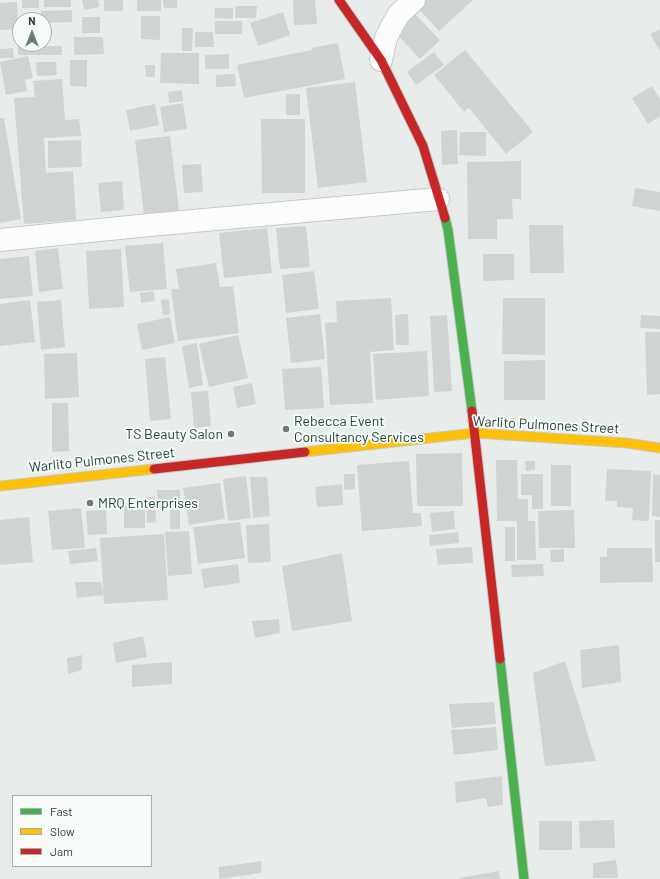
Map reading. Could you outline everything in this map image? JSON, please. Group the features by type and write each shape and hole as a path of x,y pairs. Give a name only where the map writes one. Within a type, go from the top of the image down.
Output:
{"street":[{"path":"339,0 381,60 423,146 448,230 475,433 524,879"},
{"path":"381,60 386,38 392,26 399,14 414,0"},
{"path":"0,240 438,199"},
{"name":"Warlito Pulmones Street","path":"0,486 475,433 627,443 660,448"}],"building":[{"path":"22,0 39,0 39,8 22,8"},
{"path":"44,0 71,0 71,7 44,7"},
{"path":"82,0 98,0 99,7 84,10"},
{"path":"104,0 123,0 123,11 104,11"},
{"path":"137,0 161,0 161,11 137,11"},
{"path":"163,0 177,0 177,8 164,8"},
{"path":"293,0 315,0 317,24 294,25"},
{"path":"421,0 473,0 439,31 415,5"},
{"path":"17,2 17,12 12,12 12,29 0,30 0,3"},
{"path":"236,6 257,6 256,18 235,18"},
{"path":"215,8 233,8 233,19 214,18"},
{"path":"72,10 72,22 52,23 52,12 41,11"},
{"path":"283,12 290,35 258,46 250,23"},
{"path":"415,14 440,40 420,59 395,32"},
{"path":"141,16 160,16 160,40 141,39"},
{"path":"82,17 100,17 100,33 82,33"},
{"path":"215,21 242,21 242,34 215,34"},
{"path":"182,28 193,28 192,51 182,51"},
{"path":"660,29 660,51 650,34"},
{"path":"195,32 213,32 214,47 195,47"},
{"path":"74,37 103,37 104,54 74,55"},
{"path":"338,43 345,79 244,98 237,65 312,50 311,48"},
{"path":"52,46 62,46 62,55 18,55 18,52 52,52"},
{"path":"12,48 14,58 0,58 0,49"},
{"path":"465,50 533,132 506,154 469,108 464,112 434,75"},
{"path":"434,52 444,65 416,85 407,72"},
{"path":"161,53 199,53 199,84 160,83"},
{"path":"229,54 229,69 205,69 205,55"},
{"path":"28,56 33,78 25,80 27,91 6,95 0,62"},
{"path":"70,60 87,60 87,87 70,86"},
{"path":"36,62 56,62 57,75 37,76"},
{"path":"145,65 155,65 155,77 146,77"},
{"path":"235,74 236,86 216,87 216,75"},
{"path":"62,79 65,120 79,119 81,136 44,138 46,173 73,171 76,220 24,224 14,98 35,97 33,81"},
{"path":"355,82 367,182 318,188 306,88"},
{"path":"652,86 660,99 660,116 648,124 632,98"},
{"path":"182,90 183,101 169,103 168,92"},
{"path":"286,94 300,94 300,115 286,115"},
{"path":"183,103 187,129 164,132 160,107"},
{"path":"155,104 159,125 130,131 126,110"},
{"path":"0,118 4,118 21,219 0,223"},
{"path":"261,119 305,119 305,193 262,193"},
{"path":"457,130 458,164 442,165 441,131"},
{"path":"460,132 486,132 486,156 459,155"},
{"path":"170,136 179,210 144,215 135,140"},
{"path":"81,140 82,167 48,168 48,141"},
{"path":"521,161 521,199 512,199 513,219 497,219 497,239 468,239 467,162"},
{"path":"201,164 203,192 184,193 182,165"},
{"path":"122,181 124,210 101,212 98,183"},
{"path":"635,188 660,192 660,211 632,206"},
{"path":"529,225 563,225 564,273 530,273"},
{"path":"306,226 310,267 280,269 276,228"},
{"path":"267,228 272,273 224,278 219,233"},
{"path":"163,243 167,289 130,292 125,246"},
{"path":"58,248 63,289 39,292 35,251"},
{"path":"121,249 124,307 89,309 86,251"},
{"path":"483,254 514,254 514,280 483,281"},
{"path":"29,256 33,296 0,299 0,259"},
{"path":"216,263 220,287 233,286 239,333 178,341 171,289 179,289 176,269"},
{"path":"314,271 319,309 286,313 282,275"},
{"path":"154,291 155,301 141,303 140,293"},
{"path":"391,298 394,350 370,352 373,403 330,405 325,323 337,322 336,301"},
{"path":"503,298 545,298 545,355 502,354"},
{"path":"169,299 170,314 163,315 161,300"},
{"path":"30,300 35,342 0,346 0,304"},
{"path":"61,300 65,347 41,350 37,302"},
{"path":"320,314 325,359 291,363 286,318"},
{"path":"408,314 409,345 396,345 395,315"},
{"path":"447,315 452,391 434,392 430,316"},
{"path":"641,315 660,316 660,329 640,328"},
{"path":"170,317 175,343 142,350 137,324"},
{"path":"645,332 660,332 660,394 647,395"},
{"path":"238,335 248,378 209,387 199,344"},
{"path":"197,343 203,385 189,388 182,346"},
{"path":"427,351 429,396 376,400 373,354"},
{"path":"77,353 79,397 45,399 44,354"},
{"path":"165,357 171,419 150,421 145,359"},
{"path":"545,360 545,400 504,400 504,361"},
{"path":"321,367 324,408 285,410 282,369"},
{"path":"252,383 256,404 237,408 233,387"},
{"path":"208,391 211,426 194,428 191,392"},
{"path":"52,403 68,403 69,451 52,452"},
{"path":"462,453 463,506 417,506 416,454"},
{"path":"496,460 517,460 518,499 528,499 528,521 535,521 536,560 517,560 517,521 497,521"},
{"path":"409,461 413,513 421,513 422,526 362,531 357,465"},
{"path":"525,461 535,461 535,470 526,471"},
{"path":"551,465 571,465 571,506 551,506"},
{"path":"607,469 651,471 649,521 632,520 633,508 617,507 617,501 605,501"},
{"path":"344,474 355,474 355,489 344,490"},
{"path":"521,474 543,474 543,509 532,509 532,495 521,495"},
{"path":"653,474 660,475 660,517 652,516"},
{"path":"246,476 251,518 228,521 223,479"},
{"path":"250,477 267,477 270,516 253,518"},
{"path":"220,483 225,519 189,525 183,488"},
{"path":"342,484 343,505 317,507 315,487"},
{"path":"157,490 180,490 180,508 158,508"},
{"path":"155,496 156,522 147,523 146,497"},
{"path":"124,506 145,506 145,528 124,528"},
{"path":"81,508 85,548 52,550 48,511"},
{"path":"106,510 107,534 88,535 86,511"},
{"path":"170,510 180,510 180,529 170,529"},
{"path":"574,510 575,548 539,548 538,511"},
{"path":"454,511 455,529 432,532 430,513"},
{"path":"29,517 33,562 0,565 0,520"},
{"path":"655,520 660,520 660,562 655,562"},
{"path":"240,522 245,558 198,564 193,527"},
{"path":"269,524 271,562 248,563 246,525"},
{"path":"505,527 515,527 515,561 505,561"},
{"path":"189,531 192,574 168,576 165,532"},
{"path":"458,532 459,543 430,546 429,535"},
{"path":"164,534 168,600 104,604 100,538"},
{"path":"472,547 473,563 438,565 436,549"},
{"path":"96,548 98,561 70,564 68,551"},
{"path":"607,548 652,548 653,582 600,583 600,557 607,557"},
{"path":"564,549 564,562 551,562 550,550"},
{"path":"342,553 352,621 292,631 282,566"},
{"path":"238,564 240,583 204,588 201,569"},
{"path":"543,564 544,576 512,577 511,565"},
{"path":"75,582 101,582 104,595 77,598"},
{"path":"279,619 280,633 255,638 252,621"},
{"path":"143,636 147,657 116,663 113,643"},
{"path":"619,645 621,682 582,688 580,650"},
{"path":"82,655 82,670 68,674 67,658"},
{"path":"565,661 596,761 545,766 533,673"},
{"path":"172,662 172,684 132,687 132,665"},
{"path":"494,702 496,724 452,728 449,704"},
{"path":"496,727 498,750 454,755 451,730"},
{"path":"502,776 503,805 488,807 486,798 456,803 455,782"},
{"path":"614,820 615,848 580,848 579,821"},
{"path":"539,821 572,821 572,850 539,850"},
{"path":"616,860 618,878 593,878 593,863"},
{"path":"262,861 261,873 219,879 219,867"},
{"path":"499,871 500,879 460,879 460,878"}],"traffic: fast":[{"path":"445,218 448,230 472,411"},
{"path":"500,659 524,879"}],"traffic: slow":[{"path":"305,452 475,433 627,443 660,448"},
{"path":"0,486 154,469"}],"traffic: jam":[{"path":"339,0 381,60 423,146 445,218"},
{"path":"472,411 500,659"},
{"path":"154,469 305,452"}],"place":[{"name":"Rebecca Event Consultancy Services","path":"286,429"},
{"name":"TS Beauty Salon","path":"231,434"},
{"name":"MRQ Enterprises","path":"90,503"}]}
